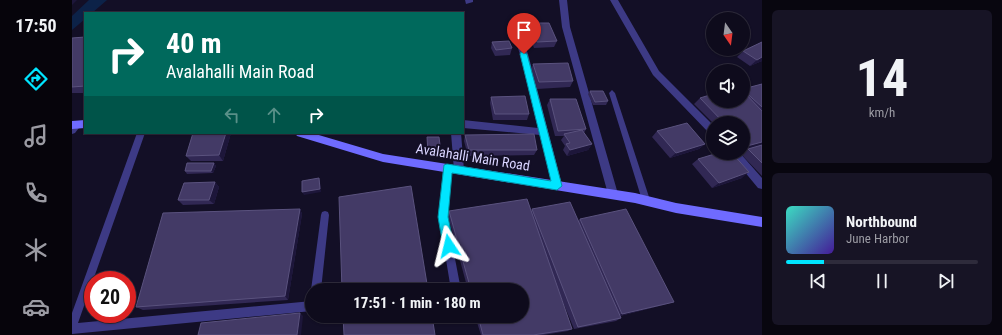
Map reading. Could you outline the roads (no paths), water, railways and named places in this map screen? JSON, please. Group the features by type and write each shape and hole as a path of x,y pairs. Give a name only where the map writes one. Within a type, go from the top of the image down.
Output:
{"main road":[{"name":"Avalahalli Main Road","path":"303,134 383,158 613,194 646,200 676,208 762,222"}],"street":[{"path":"563,0 566,27 613,194"},
{"path":"614,0 656,73 706,124"},
{"path":"516,31 524,54 557,186"},
{"path":"464,124 544,132"},
{"path":"456,134 459,170"},
{"path":"740,160 762,185"}],"lane":[{"path":"612,93 646,200"},
{"path":"141,134 72,328 305,307"},
{"path":"447,168 443,217 455,283"},
{"path":"317,283 325,215"}],"water":[{"path":"89,0 107,0 93,12 84,12 84,20 72,30 72,16"}]}
